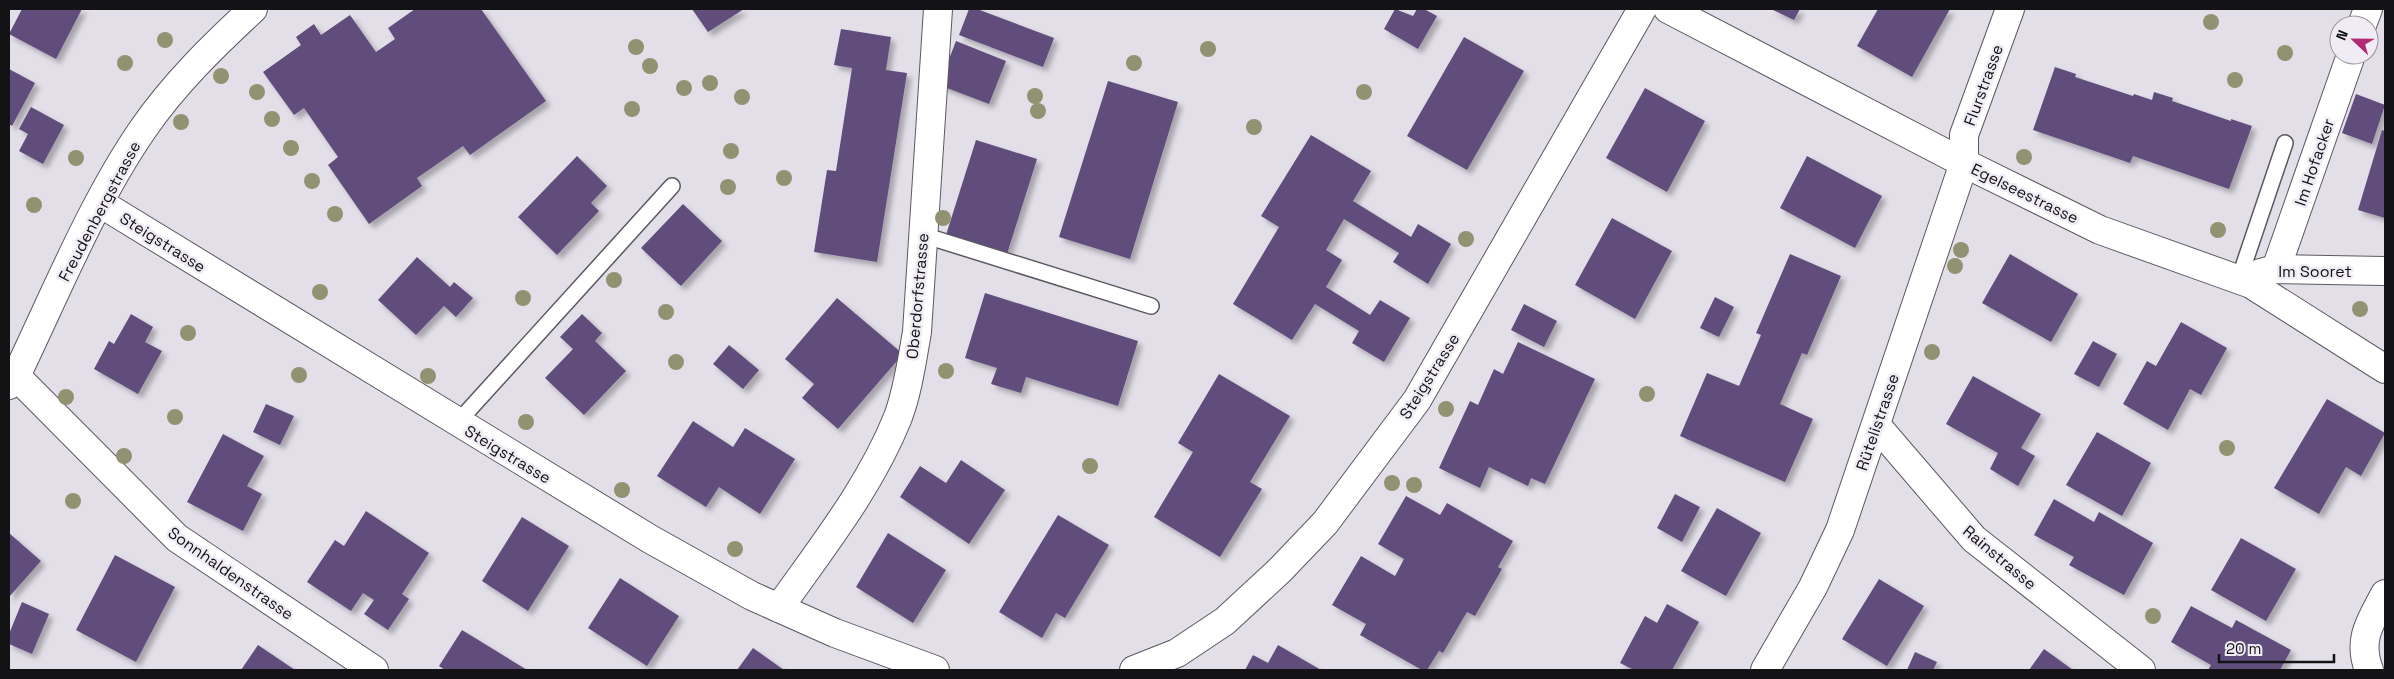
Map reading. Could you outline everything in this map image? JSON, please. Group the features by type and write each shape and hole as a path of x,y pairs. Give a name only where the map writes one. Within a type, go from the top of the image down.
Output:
{"street":[{"name":"Freudenbergstrasse","path":"12,380 100,203 142,130 176,85 208,50 253,9"},
{"name":"Oberdorfstrasse","path":"779,608 832,534 880,458 898,416 909,377 917,332 938,9"},
{"name":"Steigstrasse","path":"1136,670 1177,653 1225,621 1279,571 1325,523 1417,400 1642,9"},
{"name":"Egelseestrasse","path":"1668,9 1964,163 2100,230 2245,281 2385,369"},
{"name":"Flurstrasse","path":"1964,163 1964,135 2010,9"},
{"name":"Im Hofacker","path":"2276,269 2347,65"},
{"name":"Rütelistrasse","path":"1765,670 1813,586 1840,530 1877,426 1964,163"},
{"name":"Steigstrasse","path":"100,203 650,539 752,596 835,634 935,670"},
{"name":"Im Sooret","path":"2245,281 2261,272 2276,269 2385,271"},
{"name":"Sonnhaldenstrasse","path":"12,380 178,538 374,670"},
{"name":"Rainstrasse","path":"1877,426 1974,539 2141,670"},
{"path":"2369,670 2363,644 2369,624 2385,594"}],"lane":[{"path":"2245,281 2285,143"},
{"path":"458,423 672,186"},
{"path":"923,235 1150,306"}],"building":[{"path":"22,9 82,9 56,59 9,34"},
{"path":"415,9 481,9 546,101 470,155 463,146 417,178 422,186 369,224 328,165 338,157 304,108 294,115 263,72 301,45 296,37 314,24 321,35 350,15 376,52 395,39 388,28"},
{"path":"692,9 744,9 708,32"},
{"path":"969,9 977,9 1054,38 1043,67 959,35"},
{"path":"1395,9 1413,16 1417,9 1424,9 1437,16 1418,49 1384,29"},
{"path":"1771,9 1800,9 1794,20"},
{"path":"1878,9 1950,9 1912,77 1857,46"},
{"path":"841,29 891,37 886,70 907,73 877,262 814,252 827,170 836,171 852,68 834,65"},
{"path":"1464,37 1524,71 1467,170 1407,136"},
{"path":"956,41 1006,61 989,104 939,85"},
{"path":"2055,67 2076,74 2075,77 2133,96 2134,94 2152,100 2154,92 2173,98 2172,101 2252,126 2229,189 2133,156 2130,163 2033,130"},
{"path":"9,69 35,83 12,126 9,124"},
{"path":"1108,81 1178,102 1130,259 1059,237"},
{"path":"1645,88 1705,121 1667,192 1606,158"},
{"path":"2356,94 2385,105 2372,144 2342,133"},
{"path":"31,107 64,125 43,164 19,151 28,134 19,129"},
{"path":"2382,130 2385,131 2385,218 2358,210"},
{"path":"1311,135 1371,171 1353,201 1411,237 1418,224 1451,244 1428,284 1393,262 1399,253 1344,219 1326,250 1342,260 1326,287 1370,315 1380,300 1410,318 1384,362 1352,343 1359,331 1315,304 1292,340 1233,304 1279,227 1261,216"},
{"path":"976,140 1037,159 1007,254 946,235"},
{"path":"577,156 607,186 591,203 599,211 557,255 518,217"},
{"path":"1807,156 1882,196 1855,248 1780,208"},
{"path":"683,204 722,241 681,286 641,248"},
{"path":"1612,218 1672,251 1635,319 1575,285"},
{"path":"1790,254 1841,276 1807,355 1802,353 1780,404 1813,419 1785,482 1680,436 1707,373 1739,386 1761,335 1756,333"},
{"path":"2010,254 2078,294 2051,342 1982,303"},
{"path":"417,257 450,287 454,282 473,298 456,317 444,306 416,335 378,300"},
{"path":"985,293 1138,341 1118,406 1026,377 1021,393 991,384 997,368 965,358"},
{"path":"1715,297 1734,307 1719,337 1700,328"},
{"path":"837,298 903,354 838,429 802,398 814,384 785,359"},
{"path":"1524,304 1557,321 1544,347 1511,330"},
{"path":"131,314 153,327 145,342 162,351 138,394 94,369 109,341 114,344"},
{"path":"582,314 602,333 595,341 626,371 584,415 545,378 573,349 560,337"},
{"path":"2181,322 2227,348 2201,395 2190,389 2168,430 2123,404 2147,361 2156,366"},
{"path":"2093,341 2117,354 2099,387 2074,374"},
{"path":"1518,342 1595,379 1545,484 1531,478 1528,486 1489,467 1480,488 1439,468 1470,401 1478,405 1494,369 1503,374"},
{"path":"729,345 759,370 743,389 713,364"},
{"path":"1219,374 1290,416 1250,482 1262,489 1220,557 1154,517 1193,452 1178,443"},
{"path":"1973,376 2041,414 2021,448 2035,456 2018,486 1990,469 1998,453 1946,424"},
{"path":"2327,399 2385,433 2361,476 2346,467 2319,514 2274,488"},
{"path":"266,404 294,416 280,445 253,432"},
{"path":"693,421 733,447 745,428 795,459 760,514 719,487 706,507 657,476"},
{"path":"2097,432 2151,463 2122,516 2066,485"},
{"path":"223,434 264,456 247,486 262,494 243,531 187,502"},
{"path":"961,460 1005,490 969,544 900,497 920,466 946,483"},
{"path":"1675,494 1700,507 1682,542 1657,528"},
{"path":"1406,496 1440,515 1447,503 1513,541 1498,567 1502,569 1475,616 1467,612 1443,653 1439,651 1427,670 1422,670 1360,635 1366,624 1332,605 1361,556 1395,576 1404,559 1378,544"},
{"path":"2054,499 2094,522 2099,512 2153,543 2124,595 2069,565 2074,557 2034,535"},
{"path":"1717,508 1761,533 1726,596 1681,571"},
{"path":"366,511 429,553 402,594 409,599 388,630 364,614 374,600 363,593 351,611 307,582 335,540 344,546"},
{"path":"1058,515 1109,545 1065,618 1056,613 1042,638 999,612"},
{"path":"522,517 569,546 528,611 482,581"},
{"path":"9,533 41,561 9,597"},
{"path":"888,533 946,570 913,623 856,587"},
{"path":"2241,538 2296,569 2266,621 2211,590"},
{"path":"115,555 175,587 136,662 76,630"},
{"path":"620,578 679,616 647,666 588,628"},
{"path":"1879,579 1924,606 1887,666 1842,639"},
{"path":"22,602 49,614 32,654 9,644 9,634"},
{"path":"1667,604 1699,622 1672,670 1634,670 1620,663 1645,616 1657,623"},
{"path":"2191,606 2232,628 2236,620 2291,650 2280,670 2208,670 2211,665 2171,642"},
{"path":"462,630 527,670 445,670 439,666"},
{"path":"258,645 295,670 241,670"},
{"path":"1278,645 1321,670 1245,670 1253,655 1268,663"},
{"path":"753,648 784,670 737,670"},
{"path":"2044,649 2073,670 2029,670"},
{"path":"1915,652 1937,662 1933,670 1907,670"}]}
